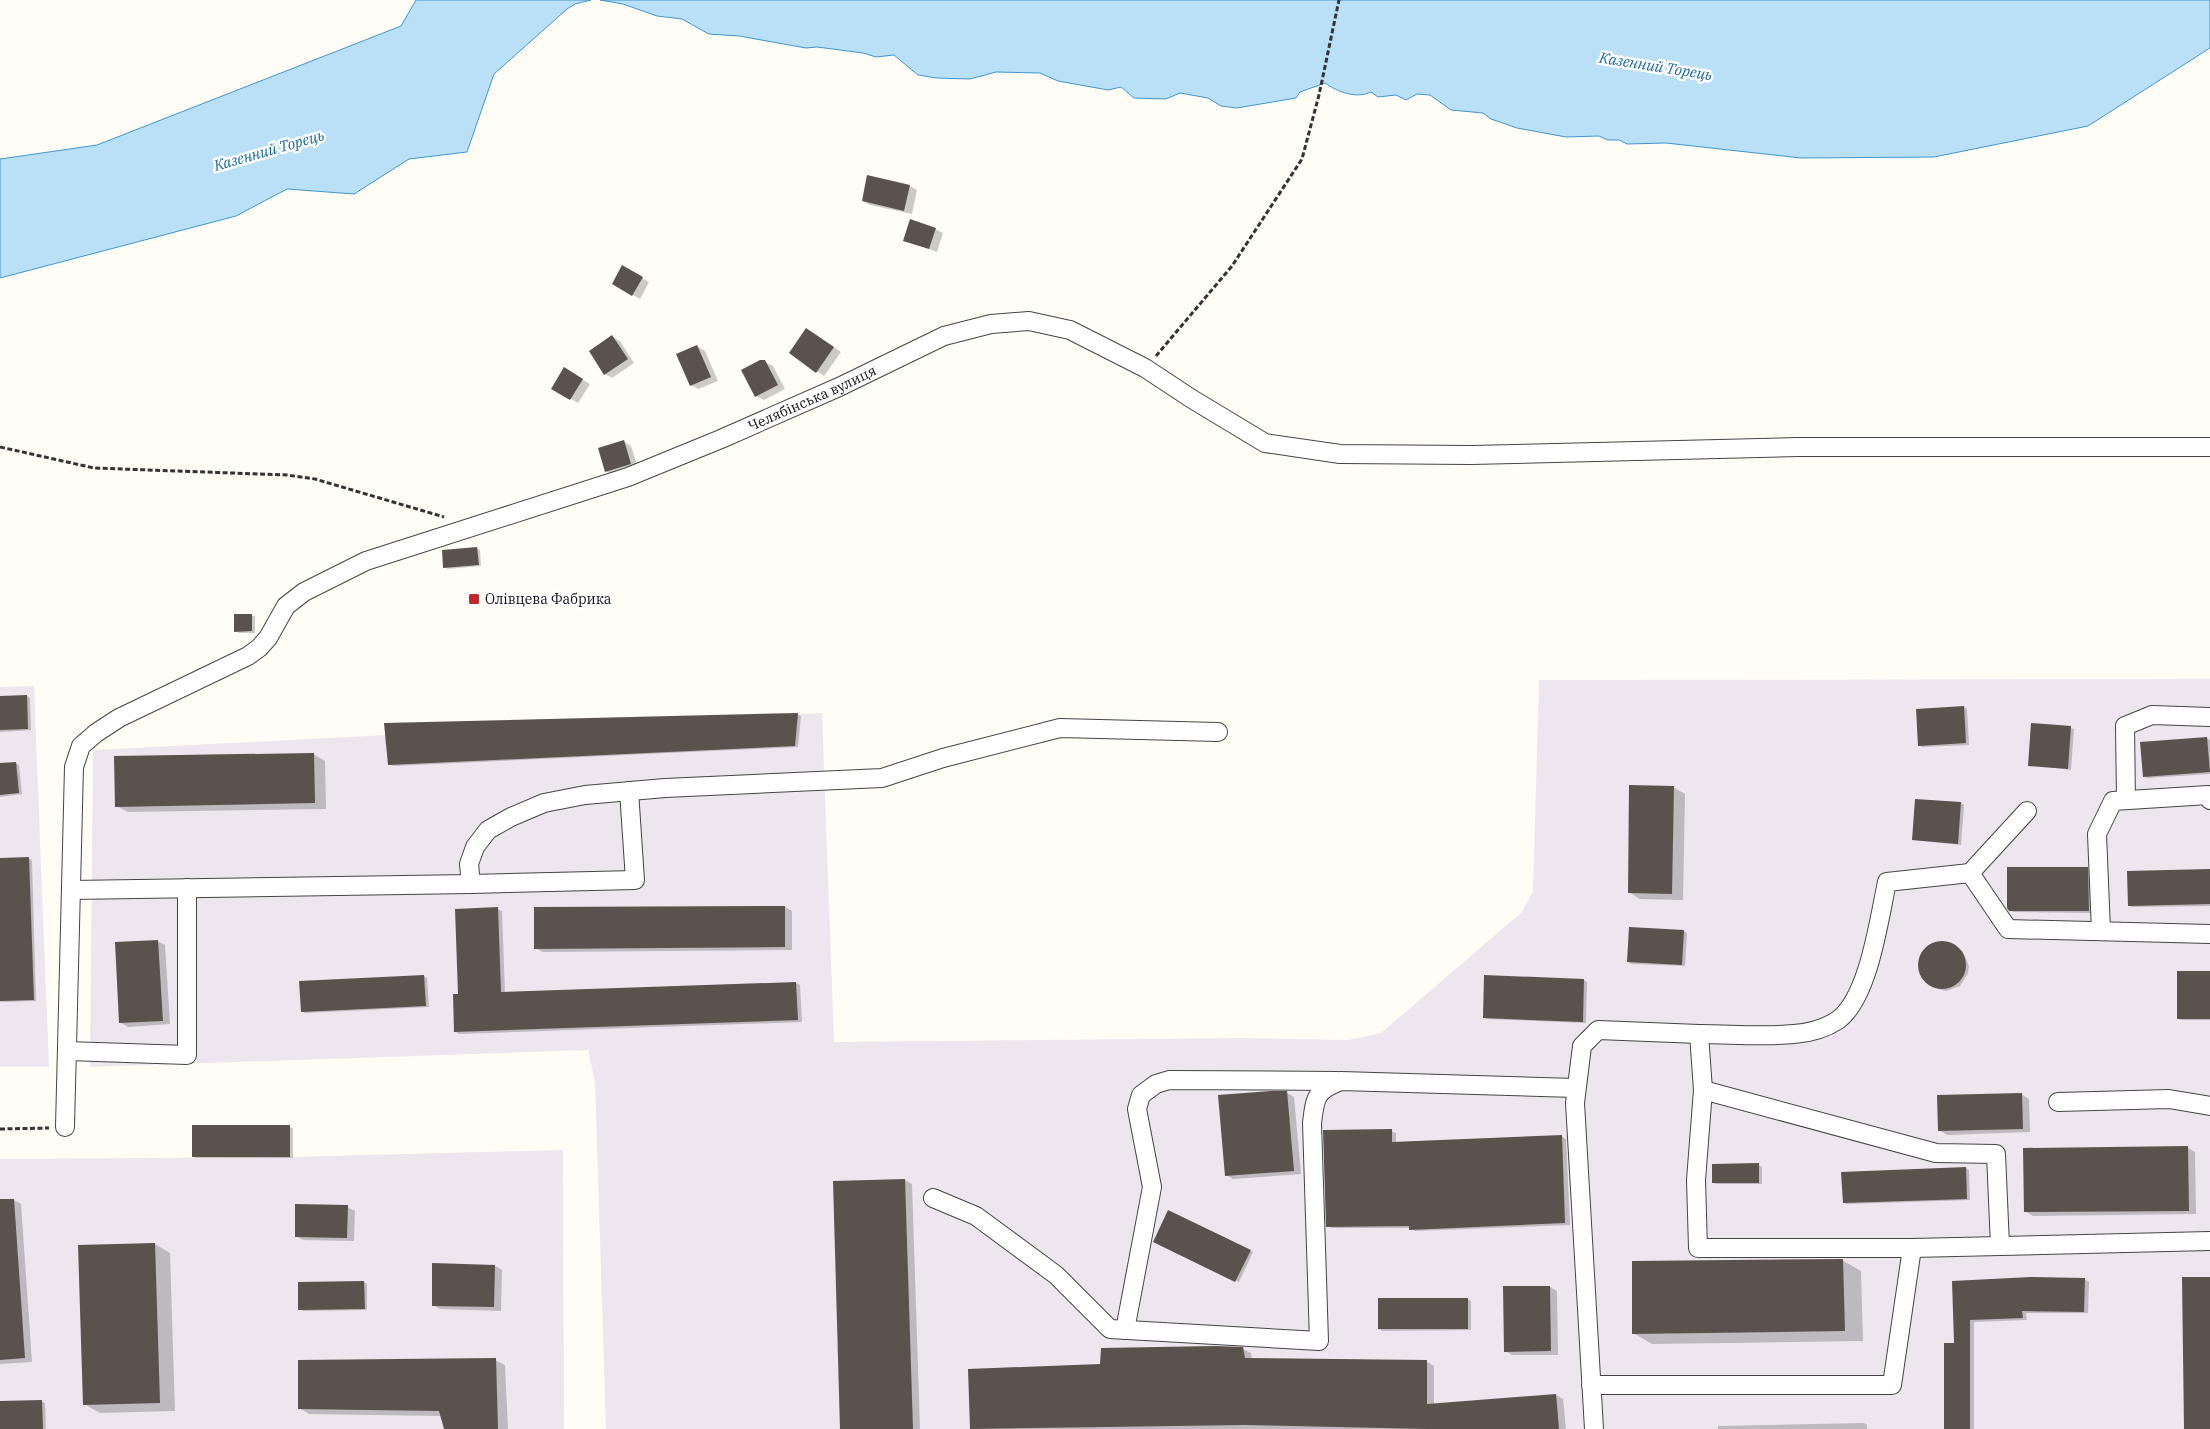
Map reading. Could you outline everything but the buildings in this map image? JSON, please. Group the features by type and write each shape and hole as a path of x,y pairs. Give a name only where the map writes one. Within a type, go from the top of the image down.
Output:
{"street":[{"name":"Челябінська вулиця","path":"65,1127 74,768 81,746 118,718 248,656 268,638 286,610 286,606 304,592 366,561 628,477 840,387 944,336 991,324 1029,321 1070,330 1145,368 1192,400 1265,443 1340,454 1471,455 1798,447 2210,447"},
{"path":"2126,800 2125,726 2152,715 2210,717"},
{"path":"471,884 469,864 475,847 488,830 511,817 544,803 585,795 629,791 882,778 943,758 1060,728 1218,732"},
{"path":"71,890 635,880 629,791"},
{"path":"2101,932 2097,834 2113,801 2209,797"},
{"path":"1594,1429 1575,1103 1582,1046 1598,1030 1699,1034 1795,1034 1816,1030 1838,1020 1853,1002 1865,977 1887,882 1970,873 2027,811"},
{"path":"1970,873 2008,929 2210,934"},
{"path":"67,1051 187,1056 186,888"},
{"path":"1699,1034 1703,1090 1696,1180 1698,1248 1912,1248 2209,1240"},
{"path":"1125,1330 1152,1187 1137,1109 1141,1095 1156,1084 1170,1080 1341,1081 1576,1088"},
{"path":"932,1198 976,1216 1056,1275 1110,1329 1319,1341 1312,1123 1314,1103 1324,1087 1341,1081"},
{"path":"1703,1090 1936,1153 1996,1154 2000,1246"},
{"path":"2058,1102 2169,1098 2210,1106"},
{"path":"1591,1385 1892,1385 1912,1248"}],"path":[{"path":"1145,368 1232,266 1302,160 1319,96 1339,0"},
{"path":"0,447 94,468 287,475 315,479 360,494 447,517"},
{"path":"0,1129 65,1127"}],"shaded area":[{"path":"2210,679 2210,1429 606,1429 595,1082 588,1050 90,1067 93,750 822,713 834,1042 1240,1038 1348,1040 1381,1033 1522,912 1533,891 1539,680"},
{"path":"34,686 49,1067 0,1067 0,687"},
{"path":"563,1150 564,1429 0,1429 0,1159 290,1157"}],"water":[{"name":"Казенний Торець","path":"416,0 591,0 575,4 567,9 494,74 467,152 409,159 354,194 287,189 236,216 0,278 0,159 97,145 401,26"},
{"name":"Казенний Торець","path":"600,0 2210,0 2210,48 2088,126 1934,157 1801,158 1666,143 1627,144 1619,140 1608,140 1599,136 1566,137 1517,128 1491,119 1483,113 1451,110 1430,95 1417,94 1406,100 1396,95 1378,97 1371,92 1353,95 1341,92 1325,83 1300,92 1296,98 1237,108 1221,106 1208,98 1180,93 1166,99 1134,98 1121,87 1108,90 1058,81 1040,73 996,72 970,79 936,78 918,75 894,55 876,57 863,53 817,47 806,48 739,36 709,34 682,19 657,16 623,4"}],"place":[{"name":"Олівцева Фабрика","path":"474,599"}]}
